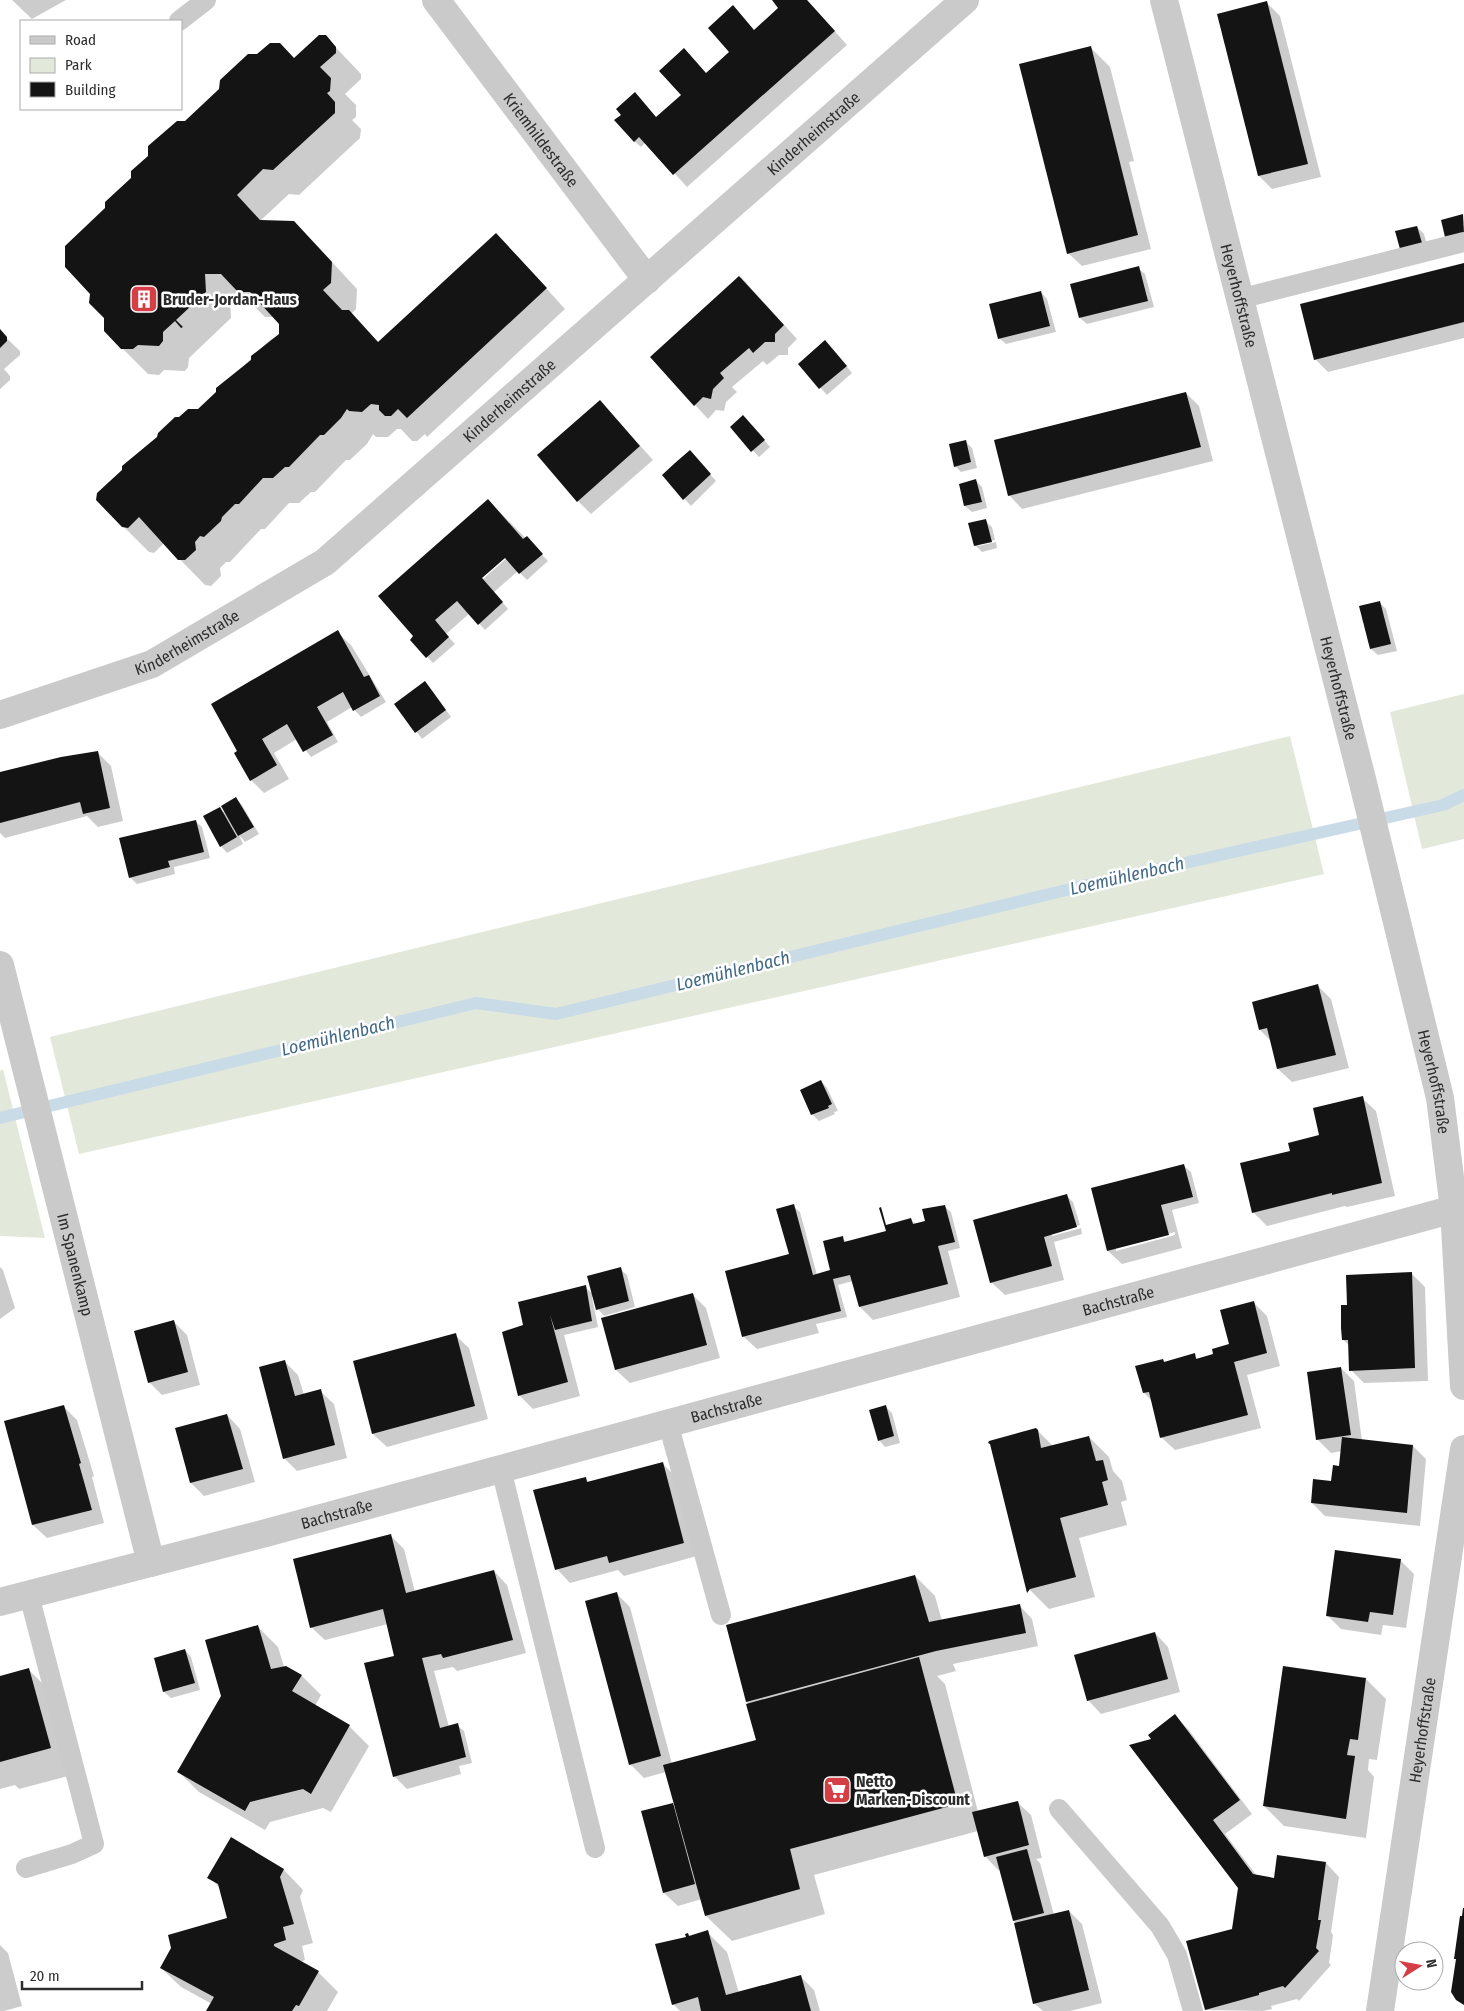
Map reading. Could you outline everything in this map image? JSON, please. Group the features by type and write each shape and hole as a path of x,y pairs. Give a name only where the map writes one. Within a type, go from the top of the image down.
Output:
{"street":[{"name":"Kriemhildestraße","path":"436,0 647,280"},
{"name":"Kinderheimstraße","path":"0,715 152,664 325,562 966,0"},
{"name":"Heyerhoffstraße","path":"1164,0 1381,854 1440,1098 1454,1209 1464,1386"},
{"name":"Im Spanenkamp","path":"0,965 151,1563"},
{"name":"Bachstraße","path":"0,1602 500,1469 1454,1209"},
{"name":"Heyerhoffstraße","path":"1380,2011 1464,1449"}],"lane":[{"path":"180,20 206,0"},
{"path":"1239,299 1464,242"},
{"path":"668,1423 721,1615"},
{"path":"500,1469 594,1848"},
{"path":"26,1868 72,1854 94,1844 29,1595"},
{"path":"1059,1809 1160,1926 1177,1955 1194,2011"}],"green space":[{"path":"1464,694 1464,839 1422,849 1390,712"},
{"path":"1290,736 1324,874 79,1154 50,1037"},
{"path":"3,1069 45,1238 0,1236 0,1071"}],"building":[{"path":"772,0 807,0 835,31 673,175 639,137 634,142 614,120 621,115 616,109 635,92 656,117 681,95 659,71 684,48 706,73 729,52 708,28 733,5 754,30 778,8"},
{"path":"1267,1 1308,164 1258,176 1217,14"},
{"name":"Bruder-Jordan-Haus","path":"319,35 326,35 336,47 336,53 320,67 331,78 330,91 327,93 335,102 335,113 273,170 263,169 237,195 260,220 294,221 332,262 331,283 323,290 342,310 349,310 378,342 496,233 547,288 407,418 398,409 391,416 385,416 379,410 379,405 371,404 362,412 349,411 347,409 324,435 320,435 289,467 285,467 273,478 263,478 204,537 200,536 195,542 196,550 185,560 178,560 139,517 128,528 122,527 96,500 97,493 122,470 122,466 157,437 158,433 175,417 179,417 188,409 198,409 216,392 216,388 251,360 251,356 279,334 279,324 250,292 238,292 221,274 205,274 206,292 176,320 183,327 181,328 175,321 163,332 163,341 159,346 138,345 133,349 121,349 104,331 104,318 89,303 90,294 65,267 65,246 105,208 105,202 131,178 131,171 148,156 148,146 177,121 185,121 219,89 220,80 248,54 257,54 270,43 280,43 294,58"},
{"path":"1091,46 1138,235 1067,254 1019,64"},
{"path":"1463,214 1464,233 1445,237 1441,220"},
{"path":"1417,226 1422,243 1400,249 1395,231"},
{"path":"1464,263 1464,322 1314,360 1300,304"},
{"path":"1139,266 1148,301 1079,318 1070,284"},
{"path":"739,276 784,325 775,334 775,342 765,342 753,353 749,348 720,373 724,378 713,389 711,399 703,397 694,406 650,357"},
{"path":"1041,291 1050,326 998,339 989,304"},
{"path":"0,329 7,337 7,341 0,348"},
{"path":"825,340 847,366 819,389 798,364"},
{"path":"1186,392 1201,447 1008,496 994,440"},
{"path":"600,400 640,446 577,502 537,455"},
{"path":"743,415 765,440 751,452 730,427"},
{"path":"966,440 971,462 954,467 949,444"},
{"path":"690,450 711,474 683,500 662,475"},
{"path":"976,479 982,502 964,506 959,484"},
{"path":"488,499 523,539 527,536 543,554 519,574 505,558 482,578 503,602 478,625 457,601 435,620 449,637 426,658 410,640 413,636 378,596"},
{"path":"986,519 992,542 974,546 968,523"},
{"path":"1380,601 1391,644 1370,649 1359,606"},
{"path":"338,630 364,677 369,675 380,696 353,711 343,692 317,707 333,735 303,752 287,724 262,739 277,765 250,781 234,753 237,751 211,704"},
{"path":"425,681 446,710 415,733 394,704"},
{"path":"98,751 110,808 83,814 80,802 0,823 0,772 61,757"},
{"path":"236,797 254,827 238,836 221,806"},
{"path":"220,807 237,837 220,847 203,816"},
{"path":"196,820 204,852 168,861 170,867 129,878 119,838"},
{"path":"1318,984 1336,1055 1277,1069 1267,1028 1259,1030 1252,1002"},
{"path":"821,1080 832,1104 828,1106 829,1108 811,1115 800,1090"},
{"path":"1363,1096 1382,1183 1252,1213 1240,1163 1290,1151 1288,1143 1319,1135 1313,1108"},
{"path":"1184,1164 1193,1197 1161,1205 1169,1235 1107,1251 1091,1188"},
{"path":"1067,1194 1077,1227 1044,1237 1052,1266 990,1283 973,1220"},
{"path":"794,1204 813,1275 830,1270 823,1241 843,1236 844,1242 886,1231 879,1208 881,1207 886,1225 911,1218 913,1224 925,1221 922,1209 945,1205 955,1242 938,1246 948,1284 859,1307 850,1275 833,1279 841,1311 742,1337 725,1271 789,1254 776,1209"},
{"path":"621,1267 629,1301 596,1310 587,1276"},
{"path":"1412,1272 1415,1368 1349,1371 1348,1340 1342,1340 1341,1328 1341,1305 1347,1305 1346,1275"},
{"path":"586,1285 592,1321 555,1330 550,1315 568,1382 518,1396 502,1332 523,1325 518,1302"},
{"path":"693,1293 707,1345 615,1370 601,1318"},
{"path":"1254,1301 1267,1353 1234,1362 1248,1415 1160,1438 1149,1392 1143,1393 1135,1366 1163,1359 1164,1362 1195,1353 1196,1359 1213,1354 1212,1349 1229,1344 1220,1310"},
{"path":"174,1320 188,1372 148,1383 134,1331"},
{"path":"456,1333 475,1406 372,1434 353,1361"},
{"path":"285,1360 295,1396 321,1389 335,1445 283,1459 259,1367"},
{"path":"1341,1367 1351,1435 1316,1440 1307,1372"},
{"path":"64,1405 92,1510 32,1525 4,1421"},
{"path":"886,1405 894,1436 878,1441 869,1410"},
{"path":"227,1414 243,1469 190,1483 175,1428"},
{"path":"1036,1428 1041,1448 1089,1436 1096,1461 1103,1460 1108,1480 1102,1482 1108,1505 1060,1518 1076,1577 1030,1589 1027,1593 990,1444 988,1443 989,1441"},
{"path":"1342,1437 1413,1445 1407,1513 1311,1503 1313,1479 1331,1481 1333,1465 1339,1466"},
{"path":"663,1462 684,1543 609,1563 607,1556 555,1570 533,1490 586,1477 587,1482"},
{"path":"391,1534 406,1593 494,1570 513,1640 443,1658 441,1654 422,1658 440,1728 458,1723 466,1757 393,1777 364,1663 394,1656 383,1609 310,1628 293,1559"},
{"path":"1335,1550 1401,1559 1393,1615 1370,1612 1368,1622 1326,1616"},
{"path":"915,1575 929,1622 1020,1604 1026,1633 936,1651 746,1702 726,1625"},
{"path":"617,1592 661,1756 629,1765 585,1601"},
{"path":"258,1625 271,1669 286,1666 302,1675 292,1691 350,1725 311,1794 303,1789 250,1802 245,1811 177,1772 221,1696 205,1640"},
{"path":"1155,1632 1168,1679 1087,1701 1074,1655"},
{"path":"185,1649 195,1683 163,1692 154,1658"},
{"name":"Netto Marken-Discount","path":"919,1657 958,1804 790,1849 800,1889 705,1916 663,1765 756,1740 746,1704"},
{"path":"1283,1666 1366,1678 1358,1740 1350,1739 1347,1755 1355,1756 1346,1819 1263,1806"},
{"path":"29,1668 51,1748 0,1762 0,1676"},
{"path":"1175,1714 1240,1800 1213,1820 1253,1874 1274,1878 1277,1855 1326,1862 1318,1920 1321,1920 1316,1948 1319,1951 1285,1988 1283,1986 1259,1993 1259,1995 1205,2010 1186,1941 1232,1929 1238,1888 1129,1745 1151,1739 1148,1735"},
{"path":"1018,1801 1029,1845 984,1857 972,1812"},
{"path":"673,1803 695,1884 663,1893 641,1811"},
{"path":"231,1837 284,1869 280,1877 294,1924 283,1927 286,1940 274,1944 274,1946 319,1971 299,2006 296,2005 292,2011 206,2011 214,1997 160,1968 171,1948 168,1935 227,1918 218,1884 207,1878"},
{"path":"1027,1849 1044,1913 1013,1921 996,1857"},
{"path":"1463,1908 1464,2005 1456,2000 1451,1992 1460,1916 1462,1916"},
{"path":"1069,1910 1089,1990 1033,2004 1014,1923"},
{"path":"708,1930 726,1995 801,1975 811,2011 701,2011 698,1997 672,2005 655,1944 686,1937 685,1934 688,1933 689,1936"}],"waterway":[{"name":"Loemühlenbach","path":"0,1118 476,1003 556,1014 1091,884 1443,805 1464,795"}],"place":[{"name":"Bruder-Jordan-Haus","path":"144,299"},
{"name":"Netto Marken-Discount","path":"837,1790"}]}
